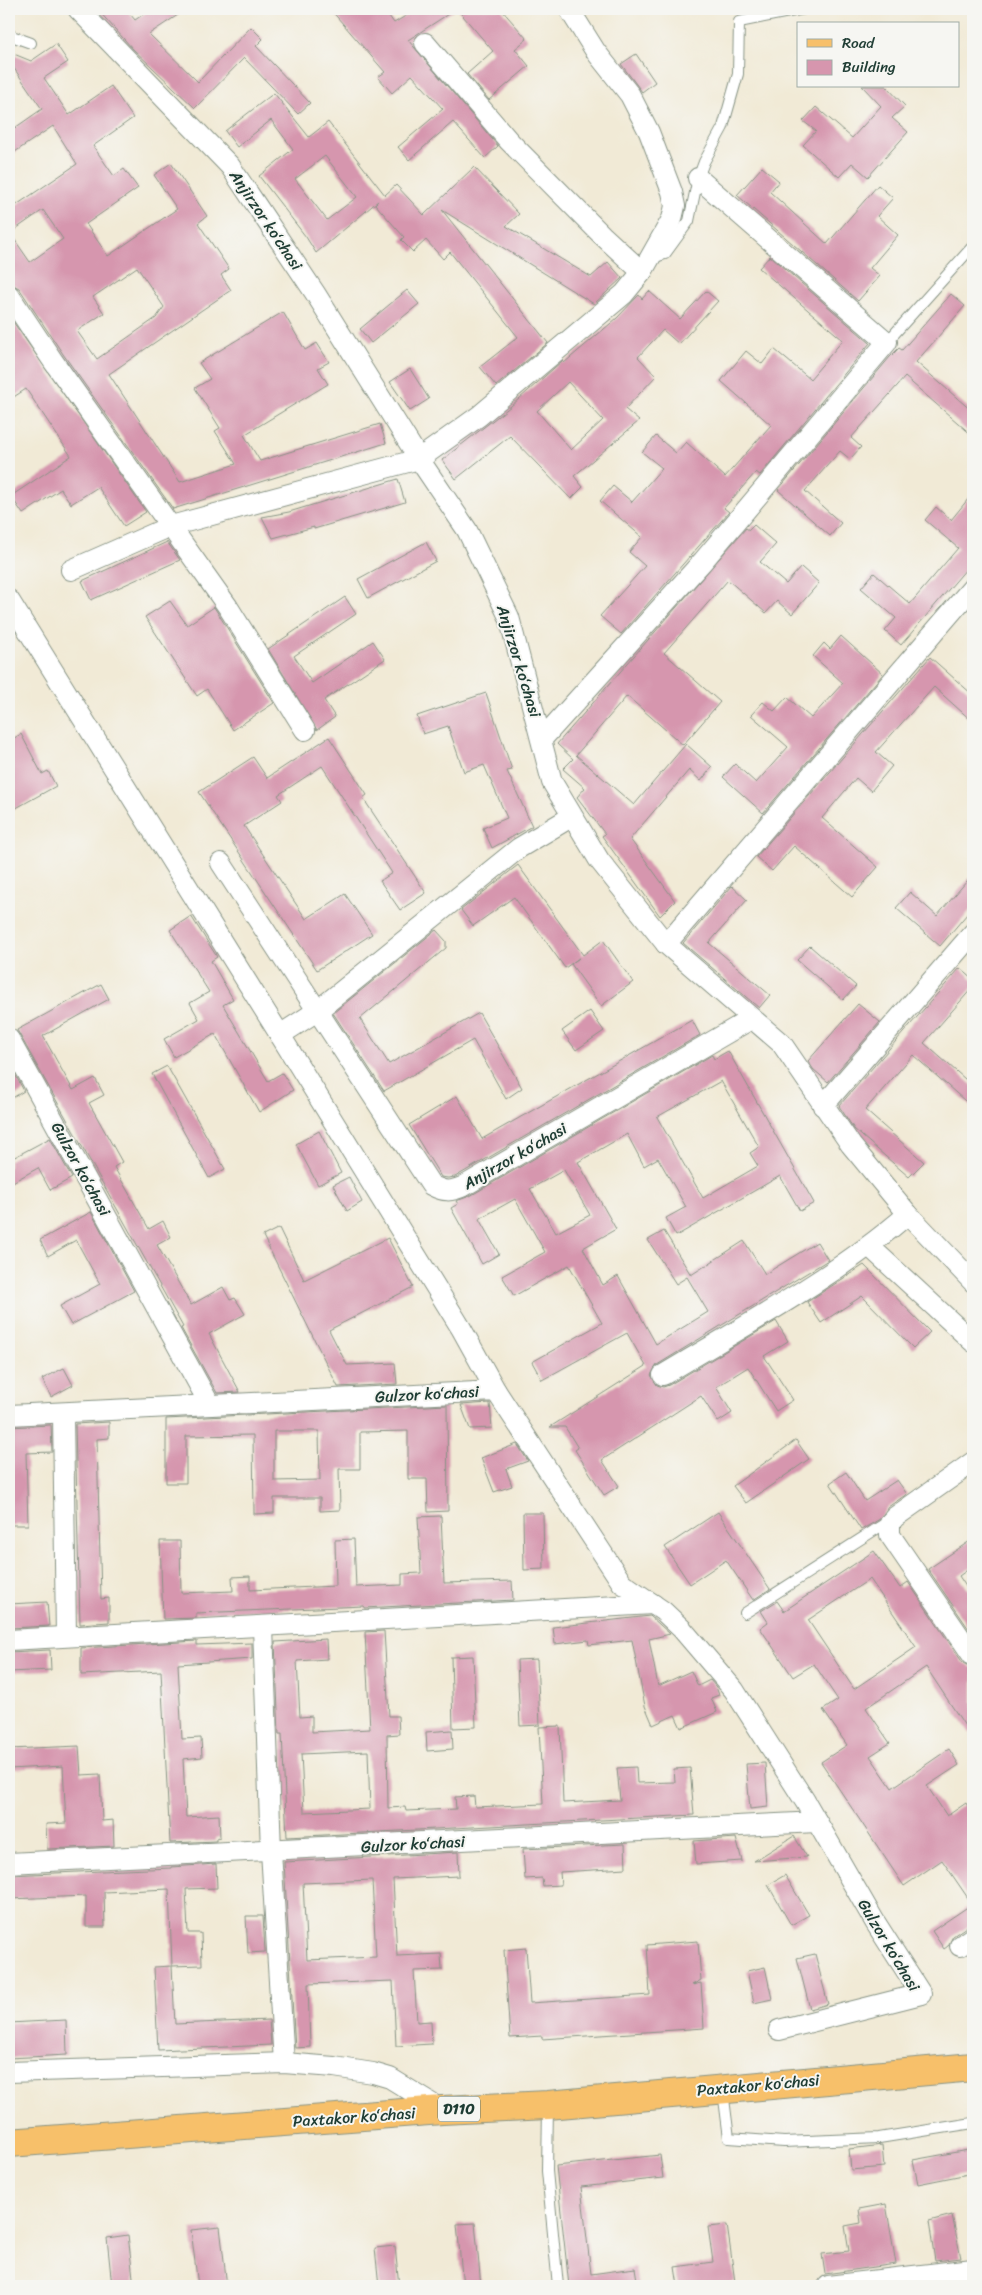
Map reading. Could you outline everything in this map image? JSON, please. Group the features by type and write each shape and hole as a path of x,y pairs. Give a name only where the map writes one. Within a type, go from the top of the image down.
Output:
{"main road":[{"name":"Paxtakor koʻchasi","path":"9,2143 442,2110 548,2104 973,2067"}],"street":[{"name":"Anjirzor koʻchasi","path":"78,9 230,166 315,293 419,459 467,530 509,617 552,782 599,860 666,944 782,1044 851,1144 908,1214 972,1279"},
{"path":"71,570 171,526 419,459 479,416 624,294 647,265 672,218 675,206 672,192 649,132 630,95 596,52 569,9"},
{"path":"425,42 509,141 602,235 647,265"},
{"path":"542,739 703,561 887,342 698,178"},
{"path":"9,295 53,361 228,607 304,730"},
{"path":"666,944 973,587"},
{"path":"9,600 280,1034 461,1328 496,1391"},
{"path":"280,1034 317,1011 519,848 572,817"},
{"name":"Anjirzor koʻchasi","path":"221,863 431,1185 442,1191 464,1186 751,1019"},
{"path":"824,1106 973,933"},
{"name":"Gulzor koʻchasi","path":"9,1038 210,1405"},
{"path":"663,1375 827,1275 869,1246 908,1214"},
{"path":"869,1246 973,1342"},
{"name":"Gulzor koʻchasi","path":"9,1415 496,1391 622,1583 664,1611 682,1628 734,1690 805,1801 876,1922 922,1994 779,2030"},
{"path":"63,1413 66,1636"},
{"path":"973,1462 895,1517 890,1523 890,1535 973,1656"},
{"path":"9,1640 653,1604"},
{"path":"263,1627 271,1851 284,2063"},
{"name":"Gulzor koʻchasi","path":"9,1863 817,1822"},
{"path":"9,2072 284,2063 374,2073 390,2078 442,2110"},
{"path":"828,2286 973,2270"}],"lane":[{"path":"647,265 665,254 689,221 698,178 704,162 723,127 738,74 739,22 804,9"},
{"path":"9,35 31,43"},
{"path":"887,342 973,246"},
{"path":"745,1613 895,1517"},
{"path":"722,2088 729,2138 784,2142 879,2138 973,2123"},
{"path":"548,2104 546,2171 558,2286"}],"building":[{"path":"97,9 126,9 135,20 151,9 187,9 149,34 198,82 251,27 263,39 256,46 310,103 298,114 244,58 195,108 132,48"},
{"path":"330,9 384,9 394,23 417,9 456,9 408,40 498,146 485,158 453,122 409,160 398,147 443,109 412,75 392,93 378,77 385,72"},
{"path":"457,9 501,9 527,39 515,49 529,66 489,100 467,74 493,51"},
{"path":"56,44 68,62 44,78 69,115 111,86 133,118 93,146 114,176 124,169 138,188 86,224 108,256 177,209 154,175 171,163 207,216 198,223 229,269 221,275 231,290 109,374 180,482 236,464 215,431 220,428 195,388 210,379 199,363 283,312 305,350 317,343 329,362 318,368 328,384 244,435 260,461 380,424 386,443 173,509 63,354 19,288 9,283 9,210 77,164 53,126 9,156 9,132 42,109 9,61 9,52 31,61","holes":["43,210 63,239 30,262 10,233","137,267 164,307 156,318 97,359 77,331 104,313 93,297"]},
{"path":"636,54 655,82 642,92 621,64"},
{"path":"864,88 888,88 905,106 892,118 908,132 868,177 852,163 839,177 803,145 816,131 803,121 816,107 852,138 881,106"},
{"path":"274,93 309,137 328,122 385,195 396,185 424,215 474,167 519,214 506,226 591,277 608,262 622,278 594,304 442,210 548,343 496,386 480,367 518,337 450,252 443,259 426,240 413,252 401,240 404,237 375,204 378,201 316,253 259,176 293,149 271,120 237,147 225,131","holes":["325,156 357,197 327,220 295,179"]},
{"path":"762,167 779,181 770,192 827,244 878,185 893,198 877,216 898,235 870,268 880,276 858,301 737,195"},
{"path":"770,256 870,343 760,475 756,472 724,508 729,512 621,634 600,616 645,566 629,552 642,537 600,501 613,486 632,502 662,468 642,452 656,436 676,453 686,442 725,477 771,425 721,381 746,351 762,364 774,349 810,379 843,340 759,268"},
{"path":"407,290 419,304 371,343 360,329"},
{"path":"649,291 680,319 706,291 718,301 679,344 663,330 638,357 656,376 625,409 639,421 574,476 583,487 571,499 510,436 456,479 442,460 511,406 562,361 564,363 617,318 639,295 642,299","holes":["568,382 603,420 571,450 537,411"]},
{"path":"951,294 965,306 916,362 973,412 973,436 905,377 851,438 861,447 850,459 840,451 805,491 841,523 830,536 778,490 890,357 899,348 902,350"},
{"path":"9,316 146,512 124,526 98,487 71,504 61,489 23,514 11,496 71,456 26,389 9,400"},
{"path":"410,369 429,399 410,411 390,382"},
{"path":"398,479 405,502 314,529 314,527 273,538 262,517 289,512"},
{"path":"973,493 973,561 901,645 885,631 896,618 861,588 874,573 910,604 958,548 925,520 936,507 951,520"},
{"path":"754,525 776,544 760,562 786,584 801,567 819,583 792,614 777,601 766,613 728,580 664,653 720,702 683,745 627,696 576,755 634,805 686,744 712,767 701,781 689,770 630,839 675,901 660,916 602,836 605,834 577,797 585,788 563,769 573,759 557,744 746,528 749,530"},
{"path":"167,542 180,560 91,600 82,581"},
{"path":"426,542 436,561 368,598 358,579"},
{"path":"345,597 356,614 294,656 312,683 373,641 385,659 324,700 335,717 317,730 268,649"},
{"path":"170,601 187,625 214,607 274,703 233,730 207,689 197,696 145,617"},
{"path":"841,636 883,674 763,813 723,777 735,764 756,783 788,747 751,715 763,702 774,711 787,697 811,718 843,683 813,656 824,643 830,649"},
{"path":"930,657 973,695 973,722 934,687 876,752 892,766 871,791 856,778 822,818 878,867 852,897 794,846 772,871 756,857"},
{"path":"486,693 512,770 507,771 532,826 492,848 483,828 507,818 484,765 464,772 448,726 423,734 417,716"},
{"path":"21,734 42,774 48,771 56,786 9,812 9,741"},
{"path":"329,737 367,795 363,798 426,893 400,910 380,881 392,873 322,766 278,795 282,801 244,826 306,919 345,894 372,934 317,970 199,792 253,757 267,778"},
{"path":"518,865 583,955 603,940 633,982 601,1006 571,964 579,958 565,968 514,897 473,926 461,910"},
{"path":"973,874 973,907 940,946 896,908 910,892 937,916"},
{"path":"732,886 747,900 709,943 770,995 759,1008 683,943"},
{"path":"191,916 217,957 211,961 233,999 223,1005 268,1081 282,1073 293,1090 259,1112 215,1034 174,1057 164,1039 199,1019 190,1003 209,992 170,930"},
{"path":"436,930 446,941 446,948 360,1019 389,1064 479,1013 522,1088 506,1099 473,1040 384,1091 333,1013"},
{"path":"810,946 856,986 843,1000 797,960"},
{"path":"960,968 973,979 973,987 924,1043 973,1086 973,1108 913,1055 865,1110 924,1162 909,1177 854,1129 839,1106"},
{"path":"101,984 109,999 43,1036 73,1090 95,1078 104,1095 89,1103 122,1162 114,1167 149,1229 163,1221 171,1237 157,1245 191,1305 223,1287 230,1300 235,1298 245,1314 209,1334 240,1392 217,1393 181,1328 183,1327 17,1030"},
{"path":"858,1004 880,1022 828,1082 813,1069 808,1061"},
{"path":"590,1011 604,1031 576,1050 562,1031"},
{"path":"692,1020 700,1035 455,1177 441,1177 409,1125 457,1096 482,1139"},
{"path":"728,1051 814,1203 800,1211 780,1176 676,1236 666,1218 686,1207 658,1158 644,1166 627,1134 578,1162 616,1229 583,1248 603,1285 618,1276 656,1344 708,1312 687,1277 676,1284 648,1240 664,1231 691,1275 744,1241 765,1274 817,1242 828,1260 657,1365 651,1375 657,1385 663,1387 669,1385 776,1321 788,1341 764,1356 793,1400 776,1411 748,1367 716,1387 732,1413 718,1422 701,1396 602,1460 619,1486 604,1495 575,1450 578,1448 565,1427 550,1427 646,1366 627,1333 542,1380 532,1362 602,1323 569,1265 514,1296 502,1276 545,1252 515,1199 479,1219 499,1254 482,1264 451,1208 458,1204 456,1201 470,1196 712,1055 714,1059","holes":["721,1081 759,1147 750,1153 758,1166 703,1198 657,1117","564,1170 590,1215 556,1233 530,1189"]},
{"path":"9,1063 24,1091 9,1100"},
{"path":"167,1066 225,1169 209,1178 152,1074"},
{"path":"319,1131 341,1173 318,1185 296,1144"},
{"path":"50,1138 72,1178 50,1190 38,1168 9,1184 9,1160"},
{"path":"349,1177 362,1202 347,1211 333,1185"},
{"path":"91,1212 134,1291 71,1325 60,1306 100,1284 76,1240 48,1256 40,1240"},
{"path":"279,1228 304,1280 388,1238 413,1287 329,1330 347,1365 395,1363 397,1384 338,1387 263,1236"},
{"path":"864,1265 930,1332 913,1348 862,1296 821,1323 807,1302"},
{"path":"64,1368 73,1385 51,1397 42,1379"},
{"path":"490,1403 492,1428 470,1429 461,1405"},
{"path":"447,1405 448,1511 428,1512 427,1479 408,1479 408,1431 360,1432 360,1469 339,1469 340,1510 320,1511 320,1498 274,1498 274,1513 254,1514 253,1435 186,1436 186,1483 166,1483 166,1419","holes":["274,1431 319,1431 320,1480 274,1481"]},
{"path":"109,1422 109,1438 97,1439 101,1599 109,1598 109,1622 80,1624 75,1424"},
{"path":"51,1425 52,1452 26,1453 28,1525 9,1525 9,1427"},
{"path":"796,1440 809,1459 746,1503 733,1486"},
{"path":"517,1444 528,1461 506,1469 512,1486 494,1492 481,1458"},
{"path":"846,1472 865,1501 897,1480 907,1494 888,1507 880,1519 861,1530 830,1483"},
{"path":"718,1512 770,1589 753,1600 726,1560 690,1584 665,1547"},
{"path":"523,1513 543,1513 544,1569 524,1570"},
{"path":"441,1516 444,1583 512,1581 513,1600 364,1608 364,1606 196,1613 196,1618 163,1619 160,1541 180,1541 181,1593 233,1591 232,1577 250,1576 250,1590 336,1586 335,1540 354,1539 356,1587 402,1585 402,1574 421,1573 418,1517"},
{"path":"973,1539 973,1566 959,1576 973,1597 973,1635 928,1569"},
{"path":"874,1551 900,1588 908,1582 963,1663 973,1668 973,1738 926,1667 866,1708 890,1743 870,1756 892,1788 949,1749 959,1765 927,1786 947,1816 966,1803 973,1815 973,1925 966,1927 953,1936 948,1946 944,1949 932,1931 972,1904 942,1860 904,1886 821,1762 847,1745 823,1710 838,1700 814,1664 793,1677 760,1628 768,1622 761,1611 777,1601 784,1611","holes":["870,1579 916,1647 854,1689 808,1620"]},
{"path":"47,1602 49,1626 9,1628 9,1604"},
{"path":"650,1616 670,1634 649,1639 658,1686 691,1671 698,1686 710,1680 716,1687 719,1695 711,1698 717,1712 681,1728 675,1715 653,1725 645,1706 632,1640 589,1645 588,1640 555,1644 553,1627"},
{"path":"384,1631 389,1716 398,1716 399,1734 387,1735 388,1808 405,1807 406,1811 456,1809 455,1797 474,1796 475,1807 543,1804 539,1727 560,1726 563,1803 620,1800 617,1768 636,1767 637,1783 675,1782 674,1769 690,1768 694,1815 287,1837 282,1734 279,1734 275,1642 326,1639 327,1659 297,1661 300,1717 312,1716 312,1732 370,1729 365,1632","holes":["368,1751 370,1809 304,1812 301,1754"]},
{"path":"197,1641 197,1645 252,1643 252,1659 178,1664 182,1739 201,1738 202,1757 183,1759 186,1817 219,1815 220,1837 216,1838 216,1841 170,1843 161,1671 81,1675 81,1648"},
{"path":"50,1650 51,1670 9,1672 9,1652"},
{"path":"473,1656 476,1727 453,1728 451,1657"},
{"path":"537,1659 540,1725 520,1726 517,1660"},
{"path":"452,1730 453,1749 427,1751 426,1732"},
{"path":"79,1746 81,1775 100,1774 102,1821 113,1820 114,1846 47,1849 46,1824 66,1823 63,1766 9,1769 9,1749"},
{"path":"765,1763 768,1807 750,1809 746,1764"},
{"path":"794,1836 807,1857 754,1861"},
{"path":"736,1838 742,1861 696,1864 694,1841"},
{"path":"625,1844 626,1868 560,1872 561,1885 543,1886 542,1878 525,1879 523,1849"},
{"path":"458,1852 459,1876 393,1879 397,1956 441,1954 442,1970 414,1971 417,2022 431,2021 432,2044 396,2046 393,1981 308,1984 310,2047 295,2048 284,1862","holes":["372,1880 376,1957 307,1960 303,1883"]},
{"path":"216,1864 217,1888 186,1889 188,1933 201,1933 202,1965 172,1966 169,1889 104,1892 105,1927 86,1927 86,1896 9,1899 9,1875 171,1868"},
{"path":"785,1875 809,1915 791,1925 768,1885"},
{"path":"246,1916 263,1916 265,1952 248,1953"},
{"path":"698,1941 701,1980 692,1985 701,1983 704,2028 542,2039 542,2036 510,2038 504,1950 526,1948 530,2003 650,1995 647,1945"},
{"path":"815,1954 828,2004 810,2009 797,1958"},
{"path":"172,1966 175,2024 269,2020 271,2045 158,2050 154,1967"},
{"path":"765,1967 772,1999 754,2003 747,1971"},
{"path":"66,2020 67,2055 9,2058 9,2023"},
{"path":"882,2145 884,2167 851,2170 849,2149"},
{"path":"973,2149 973,2173 918,2184 913,2160"},
{"path":"660,2155 663,2178 581,2187 591,2274 635,2268 638,2286 569,2286 556,2166"},
{"path":"886,2204 896,2264 825,2274 822,2254 849,2251 845,2226 861,2223 859,2209"},
{"path":"952,2215 961,2258 935,2261 929,2221"},
{"path":"475,2223 481,2286 463,2286 457,2224"},
{"path":"727,2225 735,2282 707,2286 678,2286 675,2267 713,2262 708,2227"},
{"path":"220,2227 227,2286 198,2286 191,2230"},
{"path":"128,2235 134,2286 112,2286 107,2238"},
{"path":"395,2246 399,2286 379,2286 375,2248"}]}
